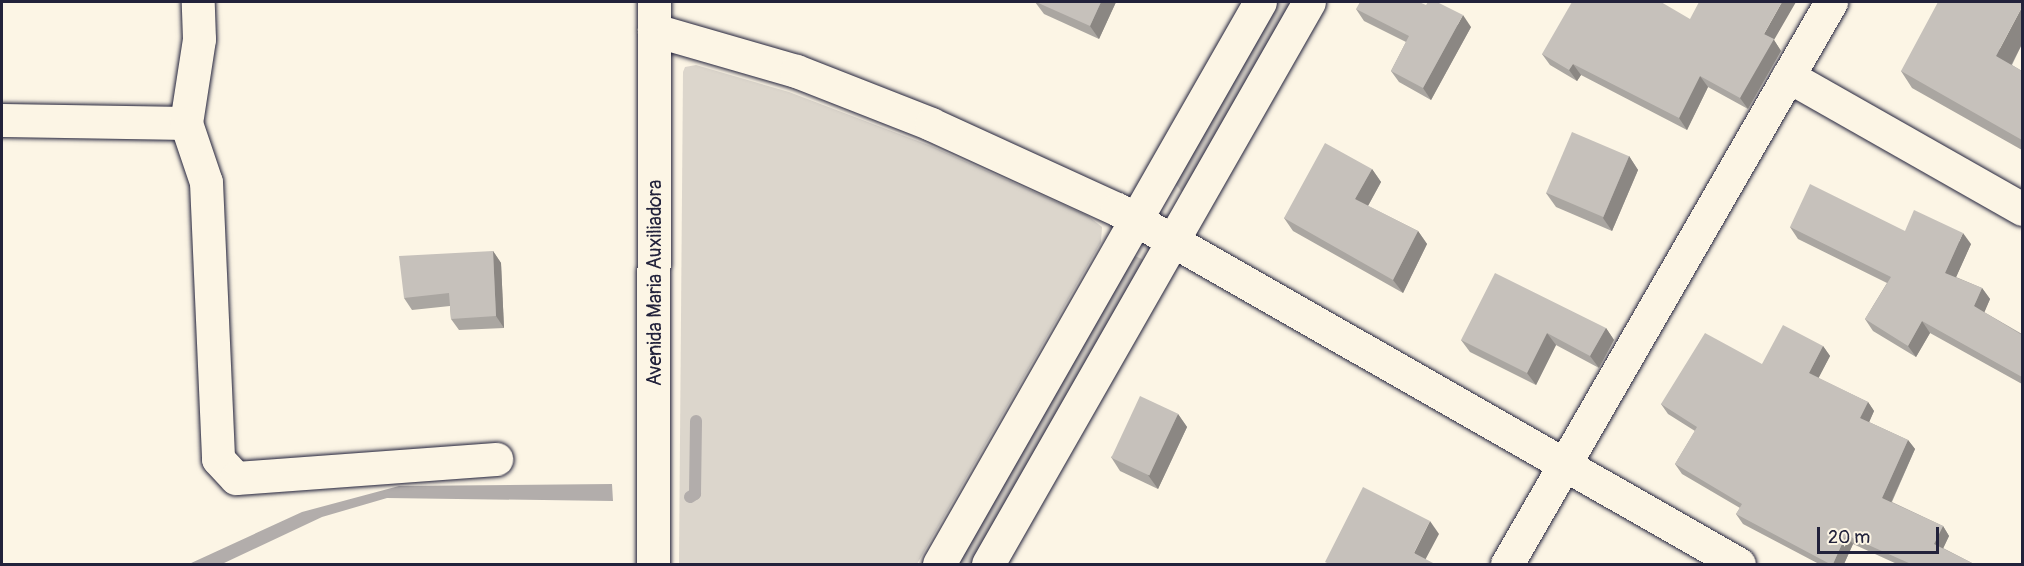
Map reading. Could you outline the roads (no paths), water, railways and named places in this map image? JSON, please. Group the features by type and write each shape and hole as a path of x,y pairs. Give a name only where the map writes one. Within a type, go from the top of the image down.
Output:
{"street":[{"path":"198,2 199,39 186,123 206,182 218,459 236,478 496,459"},
{"path":"939,564 1260,2"},
{"path":"988,564 1309,2"},
{"path":"1507,564 1831,2"},
{"path":"654,16 911,116 1136,220 1739,564"},
{"name":"Avenida Maria Auxiliadora","path":"653,564 654,16"},
{"path":"1788,76 2022,209"},
{"path":"2,120 186,123"}],"waterway":[{"path":"690,497 695,494 696,421"}]}
